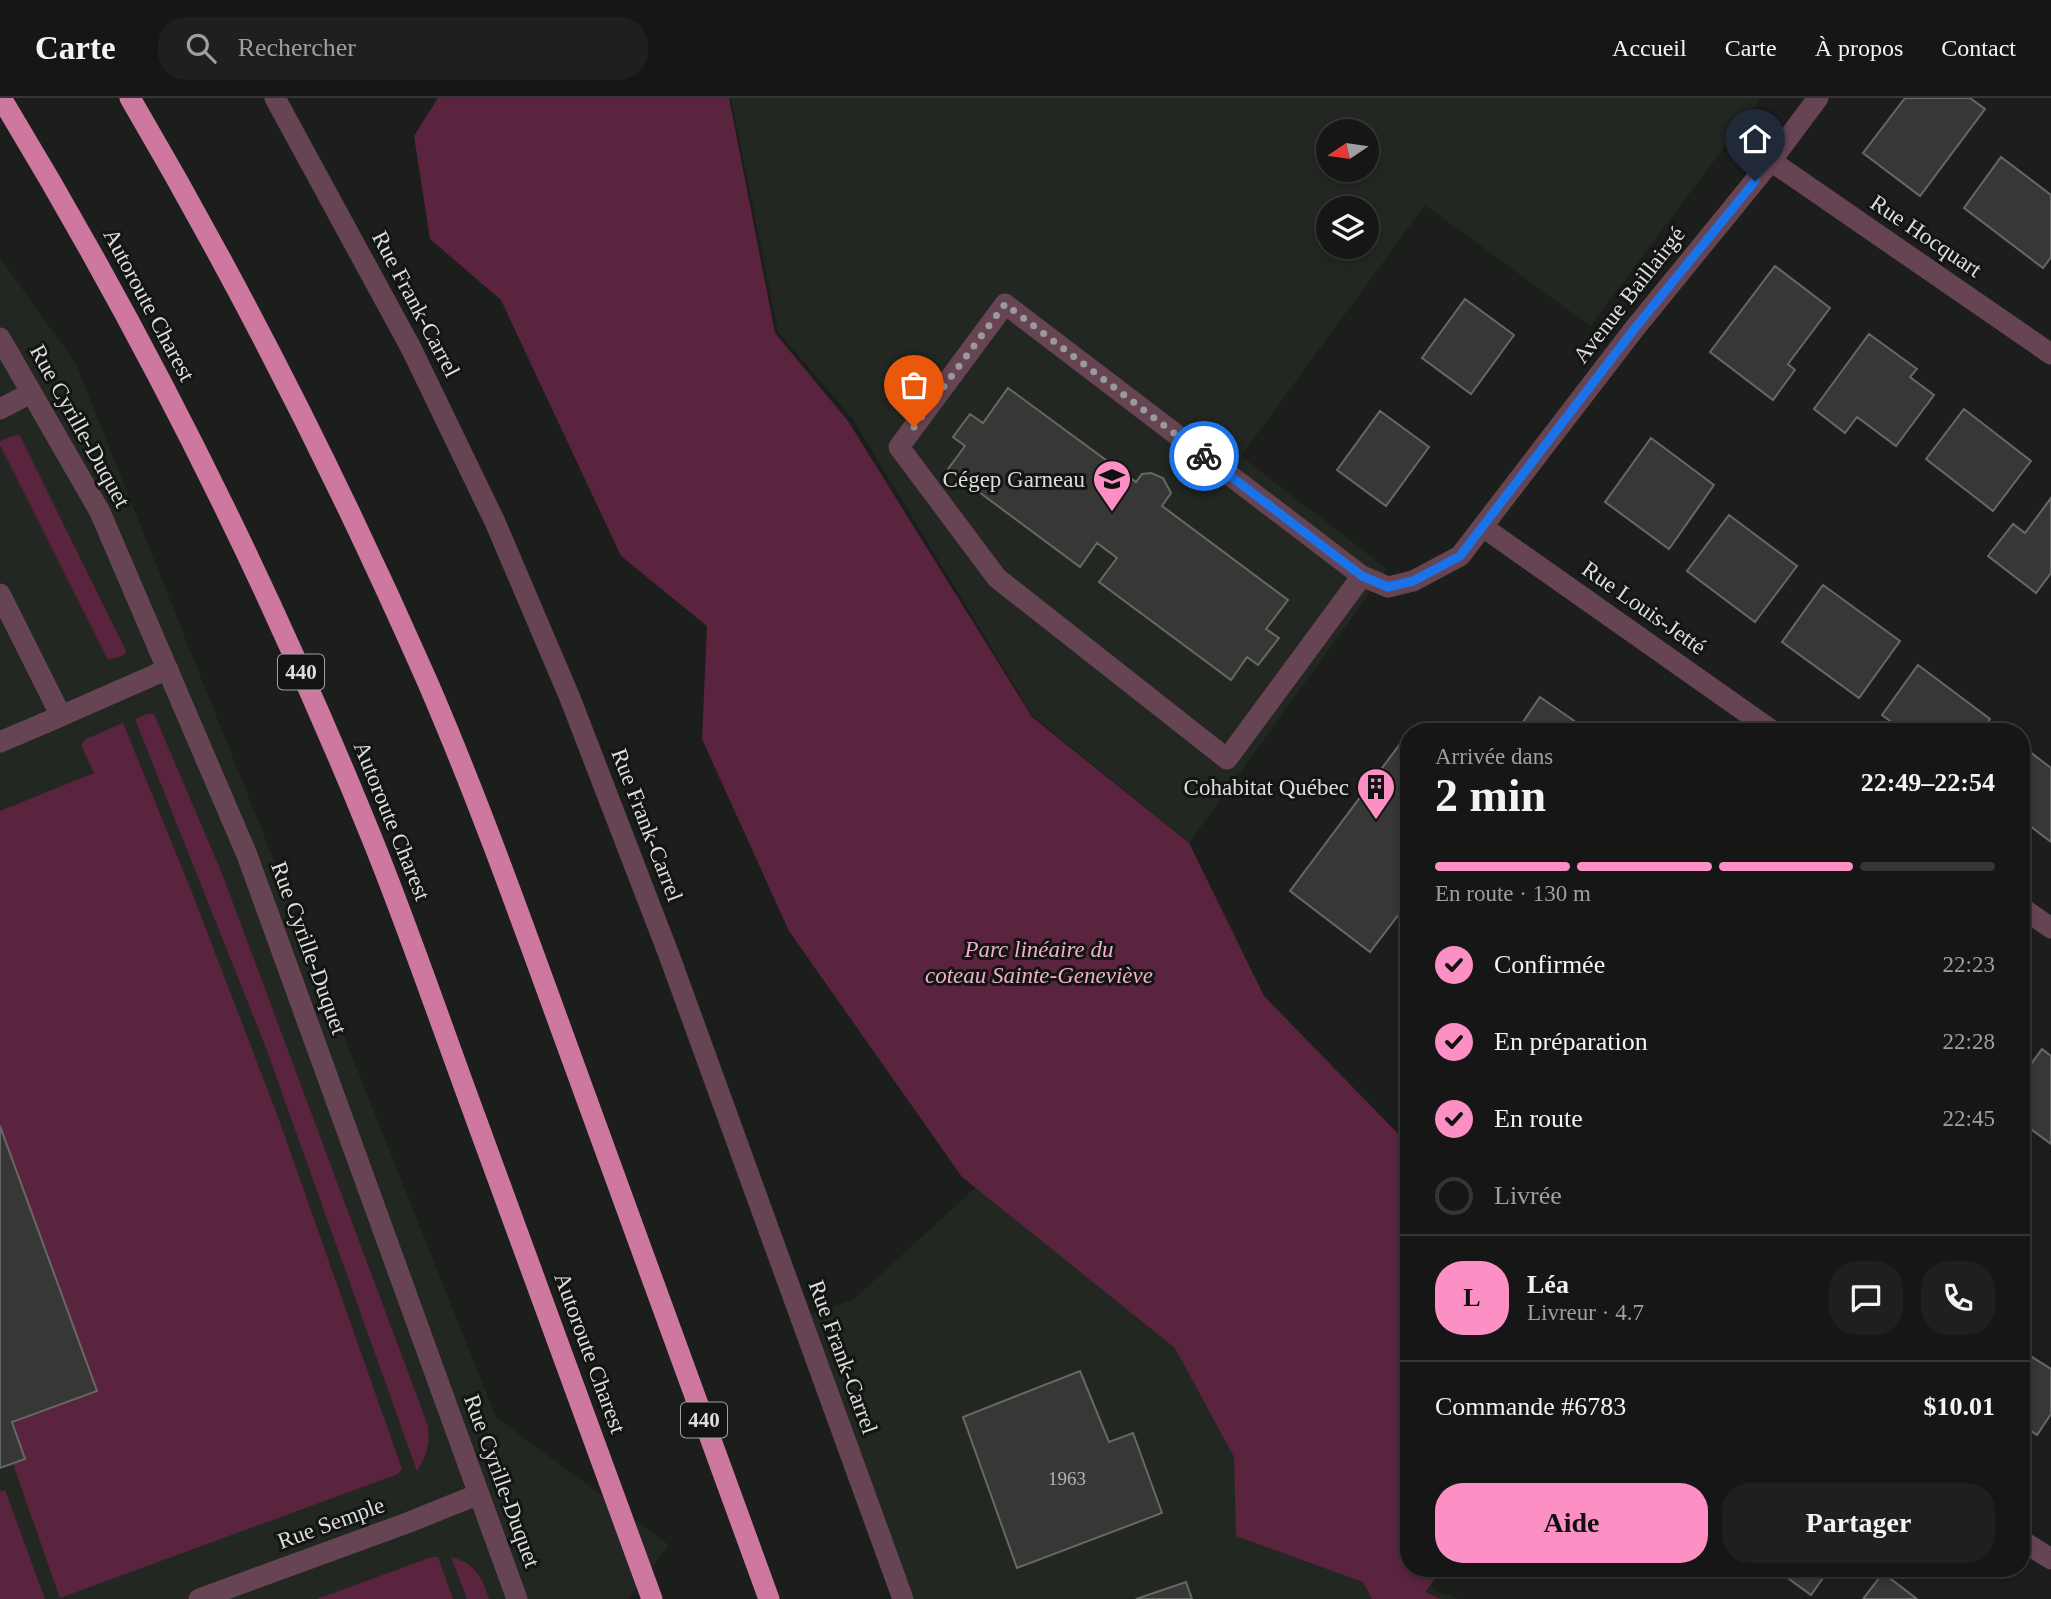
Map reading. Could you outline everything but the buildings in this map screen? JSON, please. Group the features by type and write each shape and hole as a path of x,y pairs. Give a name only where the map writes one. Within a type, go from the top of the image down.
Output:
{"highway":[{"name":"Autoroute Charest","path":"1,98 54,184 156,369 249,559 329,736 411,940 652,1599"},
{"name":"440","path":"130,98 200,222 293,397 341,493 429,687 508,885 769,1599"}],"street":[{"name":"Rue Frank-Carrel","path":"275,98 411,348 495,523 570,698 669,955 903,1599"},
{"name":"Avenue Baillairgé","path":"1362,576 1388,587 1413,581 1460,556 1635,328 1771,161 1818,98"},
{"name":"Rue Hocquart","path":"1771,161 2051,354"},
{"path":"1005,304 1362,576 1227,759 998,578 899,447 1005,304"},
{"name":"Rue Cyrille-Duquet","path":"0,338 100,512 247,855 517,1599"},
{"path":"0,409 31,393"},
{"name":"Rue Louis-Jetté","path":"1483,527 1761,723"},
{"path":"0,594 61,716"},
{"path":"0,742 168,669"},
{"path":"2030,913 2051,928"},
{"name":"Rue Semple","path":"200,1599 479,1494"},
{"path":"2030,1546 2051,1559"}],"shaded area":[{"name":"Cégep Garneau","path":"731,98 1761,98 1590,326 1425,205 1241,456 1387,569 1189,843 1033,716 852,418 778,332"},
{"path":"0,258 75,362 496,1417 669,1545 628,1599 0,1599"},
{"path":"1107,1092 1400,1554 1400,1577 1426,1577 1434,1590 1459,1599 902,1599 792,1320 854,1299 975,1188"}],"green space":[{"name":"Parc linéaire du coteau Sainte-Geneviève","path":"438,98 729,98 775,333 848,421 1032,717 1189,843 1264,996 1400,1136 1400,1577 1436,1577 1425,1592 1441,1599 1372,1599 1363,1582 1236,1536 1234,1457 1175,1348 962,1177 789,931 702,739 707,626 621,556 501,300 430,239 414,136"},
{"path":"20,436 126,651 124,655 108,660 0,445 0,441"},
{"path":"154,714 221,871 428,1426 427,1450 417,1471 266,1048 135,719"},
{"path":"123,723 191,890 278,1117 402,1469 398,1474 60,1598 13,1464 25,1459 12,1422 97,1391 0,1126 0,811 94,773 81,745 86,739"},
{"path":"5,1490 45,1599 0,1599 0,1492"},
{"path":"438,1557 453,1599 317,1599"},
{"path":"451,1557 472,1567 489,1599 467,1599"}],"way so far":[{"path":"914,427 1005,304 1204,456"}],"place":[{"name":"Cégep Garneau","path":"1112,513"},
{"name":"Cohabitat Québec","path":"1376,821"}],"route":[{"path":"1204,456 1362,576 1388,587 1413,581 1460,556 1635,328 1755,181"}]}
